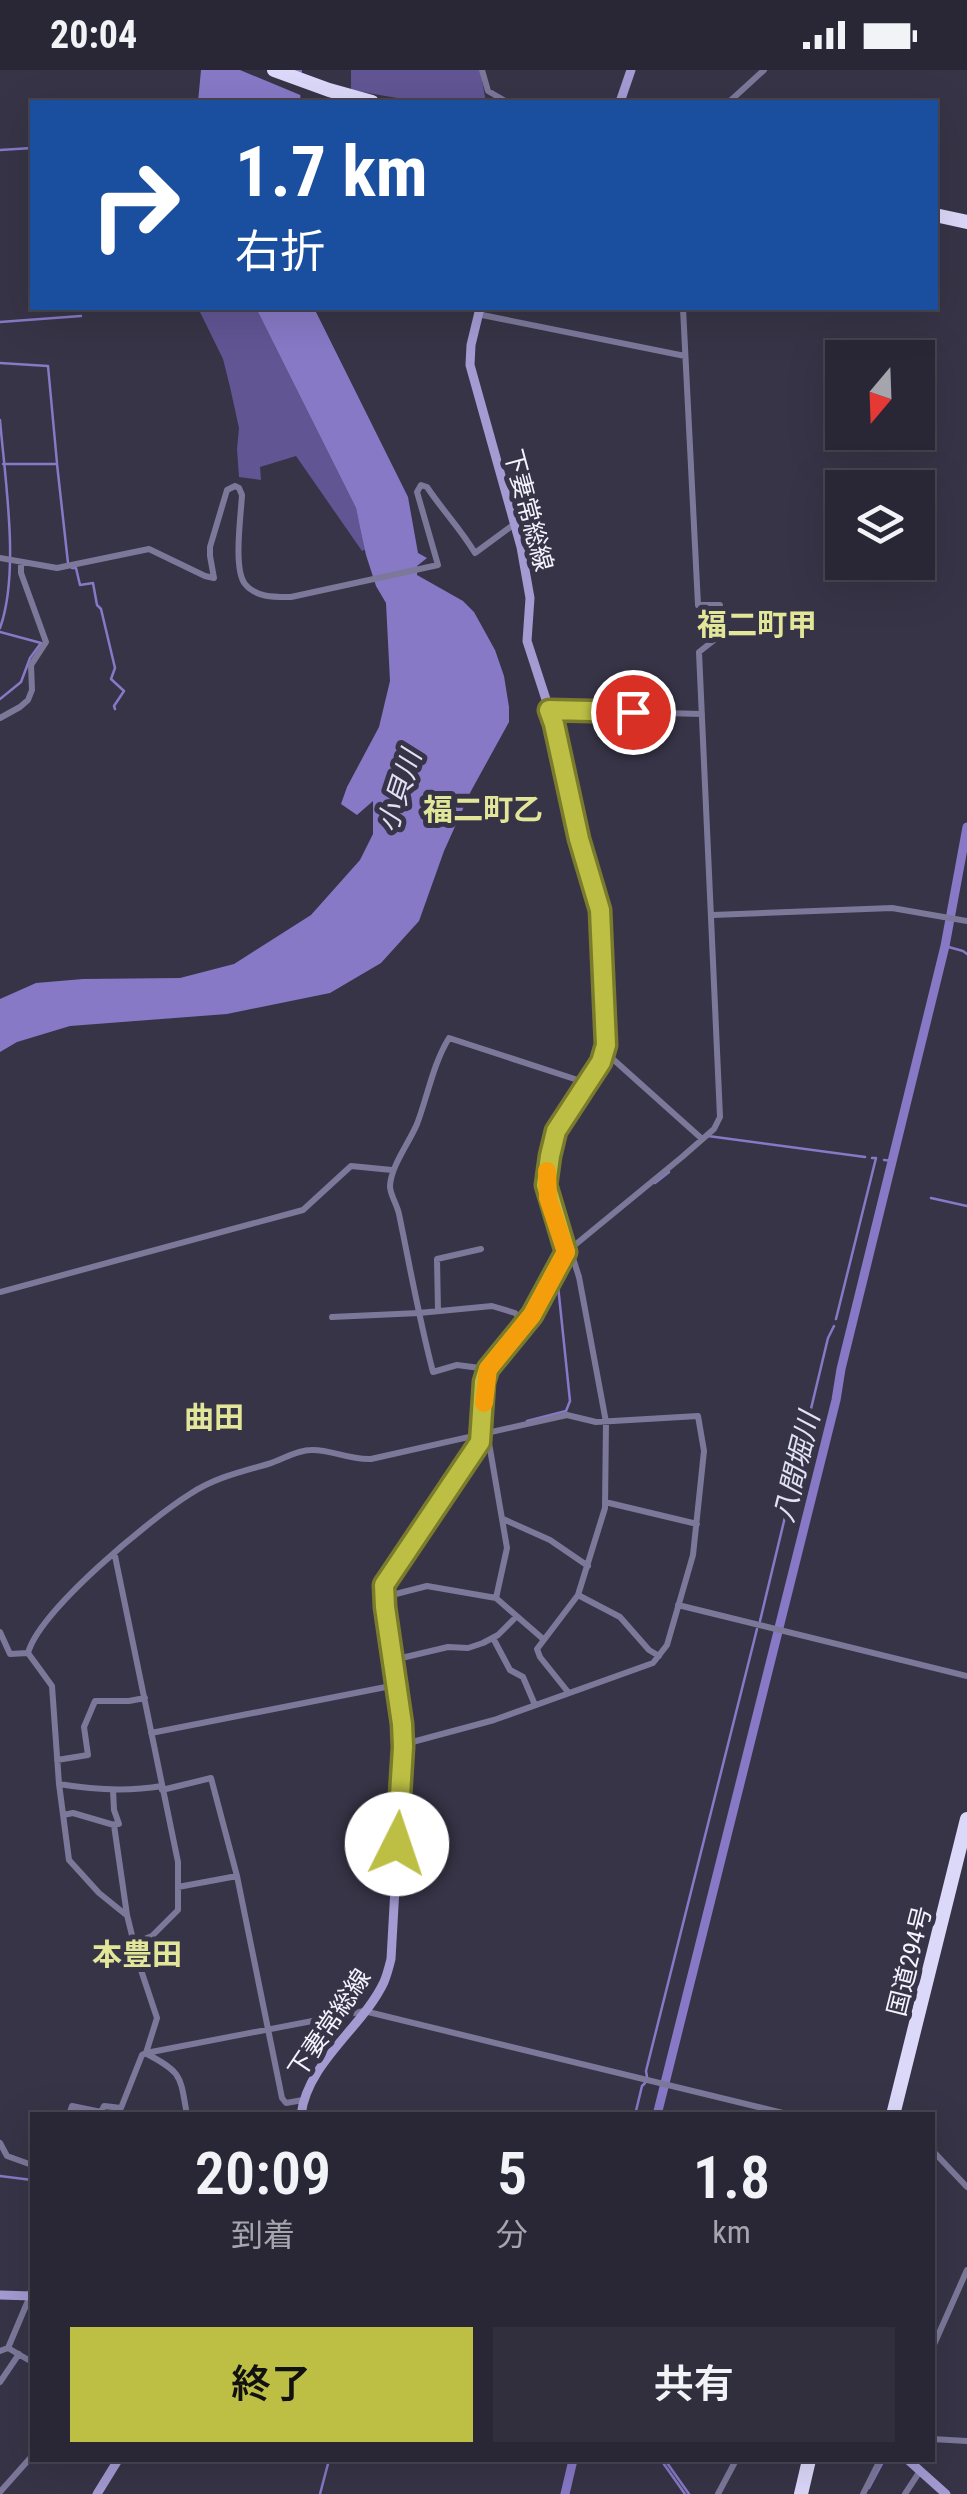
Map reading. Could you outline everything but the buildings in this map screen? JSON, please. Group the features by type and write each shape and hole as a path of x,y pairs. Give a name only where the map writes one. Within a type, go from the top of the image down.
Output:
{"highway":[{"path":"274,70 365,100"},
{"path":"938,216 967,222"},
{"name":"国道294号","path":"895,2112 967,1819"},
{"name":"国道294号","path":"903,2112 967,1850"},
{"path":"800,2494 808,2462"},
{"path":"808,2494 816,2462"}],"main road":[{"path":"621,100 631,70"},
{"name":"下妻常総線","path":"479,311 470,345 470,365 529,588 527,641 554,724 579,839 600,910 605,1052"},
{"path":"384,1597 384,1585 390,1574 484,1434 484,1382 488,1369 532,1315 568,1249 548,1198 547,1174 556,1131 605,1052"},
{"name":"下妻常総線","path":"301,2112 312,2080 385,1981 391,1959 403,1747 384,1597"},
{"path":"0,2295 30,2296"},
{"path":"97,2494 117,2462"},
{"path":"910,2462 946,2494"}],"street":[{"path":"482,70 488,91 503,100"},
{"path":"731,100 764,70"},
{"path":"568,1692 537,1649 578,1595 588,1566 605,1502 606,1422 579,1277 568,1249 658,1178 714,1129 720,1117 699,652 713,641 720,604 698,606 683,310"},
{"path":"479,311 685,356"},
{"path":"0,558 56,568 148,548 214,578 210,547 227,490 235,486 242,495 240,574 249,588 268,596 291,597 438,565 417,492 422,485 457,524 475,553 513,525"},
{"path":"0,718 28,700 32,690 31,665 46,642 21,573 21,563"},
{"path":"549,710 702,714"},
{"path":"712,915 892,908 963,920"},
{"path":"488,1369 457,1365 433,1372 398,1211 389,1191 392,1170 418,1122 425,1095 450,1038 587,1083"},
{"path":"605,1052 701,1138"},
{"path":"0,1292 303,1210 351,1166 392,1170"},
{"path":"438,1311 437,1259 481,1249"},
{"path":"332,1318 492,1306 514,1313 525,1323"},
{"path":"28,1653 31,1642 58,1607 114,1554 188,1495 240,1470 309,1450 354,1460 371,1459 568,1415 596,1422 698,1416 704,1451 692,1555 667,1645 653,1663 494,1720 403,1747"},
{"path":"484,1434 489,1443 507,1548 496,1598"},
{"path":"605,1502 697,1524"},
{"path":"502,1518 550,1540 588,1566"},
{"path":"114,1554 178,1862 178,1910 152,1936 134,1943"},
{"path":"384,1597 427,1586 496,1598 542,1638"},
{"path":"578,1595 620,1617 659,1656"},
{"path":"678,1605 967,1676"},
{"path":"393,1660 448,1647 468,1648 492,1638 516,1617"},
{"path":"0,1632 10,1654 28,1653"},
{"path":"492,1638 510,1670 523,1678 535,1704"},
{"path":"28,1653 52,1686 69,1860 127,1915"},
{"path":"151,1733 396,1685"},
{"path":"57,1760 88,1755 84,1726 95,1701 145,1698"},
{"path":"59,1784 113,1790 162,1788 211,1778 237,1876 282,2098 286,2102 303,2100"},
{"path":"62,1815 74,1813 118,1824 113,1790"},
{"path":"114,1824 127,1915 156,2018 146,2053"},
{"path":"178,1888 237,1876"},
{"path":"70,2112 72,2106 101,2112 104,2106 121,2108 146,2053 364,2011 779,2112"},
{"path":"146,2053 176,2072 181,2080 186,2112"},
{"path":"0,2144 11,2159 30,2165"},
{"path":"935,2153 967,2187"},
{"path":"935,2342 967,2270"},
{"path":"30,2298 4,2349 30,2361"},
{"path":"0,2382 19,2354"},
{"path":"935,2438 967,2441"},
{"path":"0,2492 30,2458"},
{"path":"718,2494 735,2462"},
{"path":"863,2494 879,2462"},
{"path":"906,2494 920,2471"}],"shaded area":[{"path":"351,70 480,70 486,100 408,100 351,90"},
{"path":"199,310 257,310 356,508 366,549 362,551 296,456 260,467 261,480 239,477 239,428 223,359"}],"water":[{"path":"201,70 302,70 300,100 198,100"},
{"name":"小貝川","path":"257,310 315,310 408,497 418,553 427,558 417,566 417,575 463,601 474,612 504,676 509,722 471,791 419,921 381,963 330,993 227,1014 70,1026 17,1042 0,1052 0,999 36,983 180,978 234,964 311,915 360,860 373,834 373,801 357,815 341,804 379,727 390,681 386,603 366,555 356,508"}],"pier":[{"path":"240,70 283,70 306,79 305,97"}],"waterway":[{"path":"0,150 30,148"},
{"path":"0,322 81,316"},
{"path":"0,363 48,366 57,463"},
{"path":"0,420 10,553 0,628"},
{"path":"3,464 57,464 68,563"},
{"path":"72,568 76,568 80,585 93,583 101,609 115,668 111,679 124,691 115,709"},
{"path":"0,632 41,643 21,682 0,699"},
{"name":"八間堀川","path":"658,2112 836,1400 945,946 967,827"},
{"path":"945,946 967,954"},
{"path":"708,1136 865,1157"},
{"path":"836,1319 876,1158 872,1158"},
{"name":"八間堀川","path":"884,1160 893,1161"},
{"path":"655,1183 669,1172"},
{"path":"931,1198 967,1206"},
{"path":"527,1421 566,1411 570,1401 557,1276"},
{"path":"760,1621 834,1326"},
{"path":"647,2077 757,1629"},
{"path":"636,2112 645,2083"},
{"path":"0,2176 30,2180"},
{"path":"320,2494 328,2462"},
{"name":"八間堀川","path":"565,2494 573,2462"},
{"path":"662,2462 685,2494"},
{"path":"666,2462 689,2494"},
{"path":"869,2488 883,2462"}],"slow traffic":[{"path":"484,1403 488,1369 532,1315 566,1252 548,1198 547,1171"}],"district":[{"name":"福二町甲","path":"757,625"},
{"name":"福二町乙","path":"483,810"},
{"name":"曲田","path":"214,1418"},
{"name":"本豊田","path":"137,1955"}],"route":[{"path":"397,1844 402,1724 384,1585 480,1442 488,1369 532,1315 566,1252 546,1185 553,1140 601,1062 606,1045 600,910 549,710 633,712"}]}
